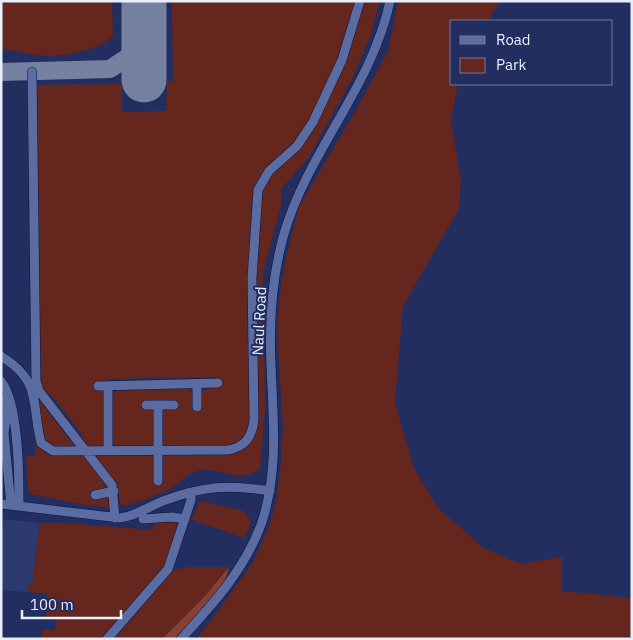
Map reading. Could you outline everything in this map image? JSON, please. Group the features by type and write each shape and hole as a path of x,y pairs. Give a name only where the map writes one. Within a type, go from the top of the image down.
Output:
{"street":[{"path":"1,356 22,370 30,385 35,402 41,443 53,451 228,450 236,448 250,437 254,420 252,278 258,190 269,171 297,146 313,122 342,60 360,1"},
{"name":"Naul Road","path":"181,639 224,592 236,574 262,522 270,491 276,436 270,327 275,277 284,234 301,188 367,70 390,1"},
{"path":"32,72 36,381 39,391 112,485 115,518"},
{"path":"1,382 7,389 13,406 15,505"},
{"path":"108,451 103,386 218,383"},
{"path":"197,384 197,407"},
{"path":"1,398 7,413 2,431 7,476 15,505"},
{"path":"158,405 158,481"},
{"path":"146,406 174,405"},
{"path":"1,485 7,476"},
{"path":"1,504 115,518 130,516 170,499 230,486 270,491"},
{"path":"95,495 114,491"},
{"path":"107,639 168,569 185,519 191,494"},
{"path":"143,519 172,517 185,519"}],"shaded area":[{"path":"4,519 40,523 32,586 28,586 28,592 1,590 1,531"},
{"path":"229,567 222,585 215,595 175,639 162,639 205,596"}],"green space":[{"path":"1,1 112,1 113,35 101,45 82,52 60,55 44,56 1,48"},
{"path":"172,1 355,1 336,61 308,122 294,143 267,167 254,191 249,274 250,431 240,442 228,446 162,447 154,409 155,444 153,447 118,448 111,442 111,396 118,389 186,387 200,396 204,390 216,386 216,377 108,379 105,443 100,447 87,447 81,433 53,397 44,391 41,383 36,85 122,84 122,112 166,111 167,81 173,81"},
{"path":"363,1 380,1 370,37 351,81 309,157 281,189 281,205 263,273 265,408 260,469 245,475 208,470 196,471 164,492 123,506 120,503 117,483 94,455 150,454 155,458 163,454 238,451 249,444 256,433 258,424 257,285 261,194 274,171 305,142 321,114 342,69"},
{"path":"398,1 500,1 489,20 450,20 450,85 458,85 451,120 461,181 459,209 403,306 395,403 414,468 438,508 484,548 521,564 562,557 562,591 632,598 632,639 197,639 252,564 269,527 276,502 283,428 277,332 279,298 299,206 359,105 388,51"},
{"path":"35,387 43,405 69,439 81,448 54,446 45,440 42,435"},
{"path":"36,444 56,455 85,455 109,485 112,503 109,507 85,505 31,494 28,489 26,457 35,455"},
{"path":"200,501 245,511 251,522 245,538 192,520"},
{"path":"174,521 179,528 176,539 173,539 164,566 100,639 41,639 42,629 55,630 56,620 45,619 47,594 28,592 28,585 32,585 40,523 67,523 153,530 154,522"},
{"path":"189,567 229,567 205,596 162,639 114,639 174,570"}],"taxiway":[{"path":"1,72 110,69 128,57 144,29"}],"runway":[{"path":"144,1 144,80"}]}
